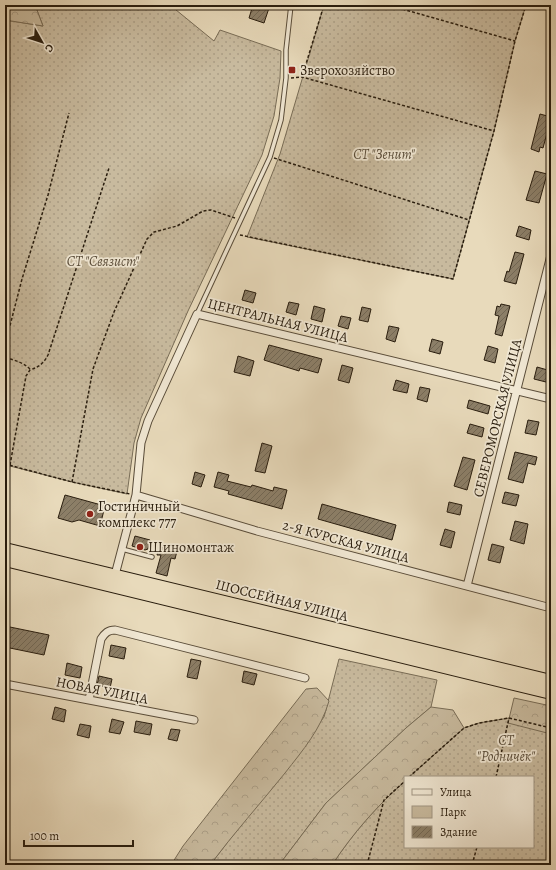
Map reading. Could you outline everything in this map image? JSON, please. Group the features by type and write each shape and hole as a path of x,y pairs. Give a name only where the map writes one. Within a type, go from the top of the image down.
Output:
{"highway":[{"name":"ШОССЕЙНАЯ УЛИЦА","path":"5,548 551,681"},
{"name":"ШОССЕЙНАЯ УЛИЦА","path":"5,560 551,693"}],"street":[{"name":"СЕВЕРОМОРСКАЯ УЛИЦА","path":"467,586 551,256"},
{"name":"ЦЕНТРАЛЬНАЯ УЛИЦА","path":"115,575 136,495 141,442 148,421 197,314 551,399"},
{"name":"2-Я КУРСКАЯ УЛИЦА","path":"136,495 257,531 551,608"},
{"path":"89,700 101,639 110,630 305,678"},
{"name":"НОВАЯ УЛИЦА","path":"5,684 194,720"}],"lane":[{"path":"197,314 270,157 281,120 286,78 286,50 291,5"},
{"path":"122,549 152,557"}],"path":[{"path":"302,77 324,5"},
{"path":"388,5 515,41"},
{"path":"235,233 247,237 453,279 494,131 515,41 526,5"},
{"path":"286,78 302,77 494,131"},
{"path":"5,345 22,280 48,195 69,113"},
{"path":"270,157 469,220"},
{"path":"10,465 26,376 30,370 37,368 44,362 48,355 109,168"},
{"path":"72,482 92,369 114,312 147,238 154,232 177,226 203,211 211,210 241,219"},
{"path":"5,358 16,360 24,364 30,370"},
{"path":"5,464 72,482 136,495"},
{"path":"496,776 509,718"},
{"path":"410,776 464,728 478,723 509,718 551,728"},
{"path":"367,865 384,800 404,782"},
{"path":"472,865 477,848"}],"green space":[{"path":"5,5 35,5 43,26 5,20"},
{"name":"СТ \"Связист\"","path":"35,5 170,5 214,41 220,30 281,51 280,78 274,116 262,155 188,311 141,418 134,443 127,494 10,466 5,484 5,20 43,26"},
{"name":"СТ \"Зенит\"","path":"324,5 526,5 515,41 494,131 453,279 247,237 280,154"},
{"path":"339,659 437,680 431,707 406,728 326,803 279,865 210,865 324,717"},
{"path":"317,688 329,701 326,711 316,730 285,773 210,865 171,865 183,846 306,689"},
{"path":"514,698 551,706 551,734 508,723"},
{"path":"431,707 453,710 464,728 410,776 404,776 404,782 366,820 332,865 279,865 326,803 406,728"},
{"name":"СТ \"Родничёк\"","path":"509,718 551,728 551,865 332,865 366,820 404,782 404,848 534,848 534,776 410,776 464,728 479,723"}],"building":[{"path":"253,5 270,5 264,23 249,18"},
{"path":"540,114 551,118 543,148 540,147 539,152 531,149"},
{"path":"535,171 547,174 539,203 526,200"},
{"path":"519,226 531,230 529,240 516,236"},
{"path":"515,252 524,254 516,284 504,281 507,271 509,272"},
{"path":"245,290 256,293 253,303 242,300"},
{"path":"289,302 299,304 296,315 286,312"},
{"path":"501,304 510,306 502,336 495,334 499,316 495,315 497,306 500,307"},
{"path":"314,306 325,309 322,322 311,319"},
{"path":"362,307 371,309 368,322 359,320"},
{"path":"341,316 351,318 348,329 338,326"},
{"path":"389,326 399,328 395,342 386,339"},
{"path":"432,339 443,342 440,354 429,351"},
{"path":"269,345 322,359 318,373 300,368 299,371 264,360"},
{"path":"488,346 498,349 495,363 484,360"},
{"path":"238,356 254,361 250,376 234,372"},
{"path":"342,365 353,368 349,383 338,380"},
{"path":"537,367 551,371 550,383 534,379"},
{"path":"396,380 409,384 407,393 393,390"},
{"path":"420,387 430,389 427,402 417,399"},
{"path":"469,400 490,406 488,414 467,408"},
{"path":"528,420 539,422 536,435 525,433"},
{"path":"470,424 484,428 482,437 467,433"},
{"path":"262,443 272,446 265,473 255,471"},
{"path":"515,452 537,457 535,465 528,463 523,483 508,479"},
{"path":"463,457 475,460 467,490 454,486"},
{"path":"195,472 205,475 201,487 192,484"},
{"path":"218,472 229,475 227,481 251,487 252,485 273,491 274,487 287,490 282,509 228,494 229,491 214,487"},
{"path":"505,492 519,495 516,506 502,503"},
{"path":"65,495 105,506 100,526 79,520 72,522 58,518"},
{"path":"449,502 462,505 460,515 447,512"},
{"path":"322,504 396,525 392,540 318,519"},
{"path":"515,521 528,524 524,544 510,540"},
{"path":"445,529 455,532 451,548 440,545"},
{"path":"135,536 150,540 148,549 145,550 132,546"},
{"path":"492,544 504,547 500,563 488,560"},
{"path":"159,547 177,551 175,559 171,558 167,576 156,573 161,555 157,555"},
{"path":"5,626 49,635 44,655 5,647"},
{"path":"111,645 126,648 124,659 109,656"},
{"path":"191,659 201,661 197,679 187,677"},
{"path":"67,663 82,667 80,678 65,675"},
{"path":"244,671 257,674 254,685 242,682"},
{"path":"99,676 112,679 110,688 97,685"},
{"path":"55,707 66,710 64,722 52,719"},
{"path":"112,719 124,722 120,734 109,732"},
{"path":"136,721 152,724 150,735 134,732"},
{"path":"80,724 91,726 89,738 77,735"},
{"path":"171,729 180,730 177,741 168,739"}],"place":[{"name":"Зверохозяйство","path":"292,70"},
{"name":"Гостиничный комплекс 777","path":"90,514"},
{"name":"Шиномонтаж","path":"140,547"}]}
